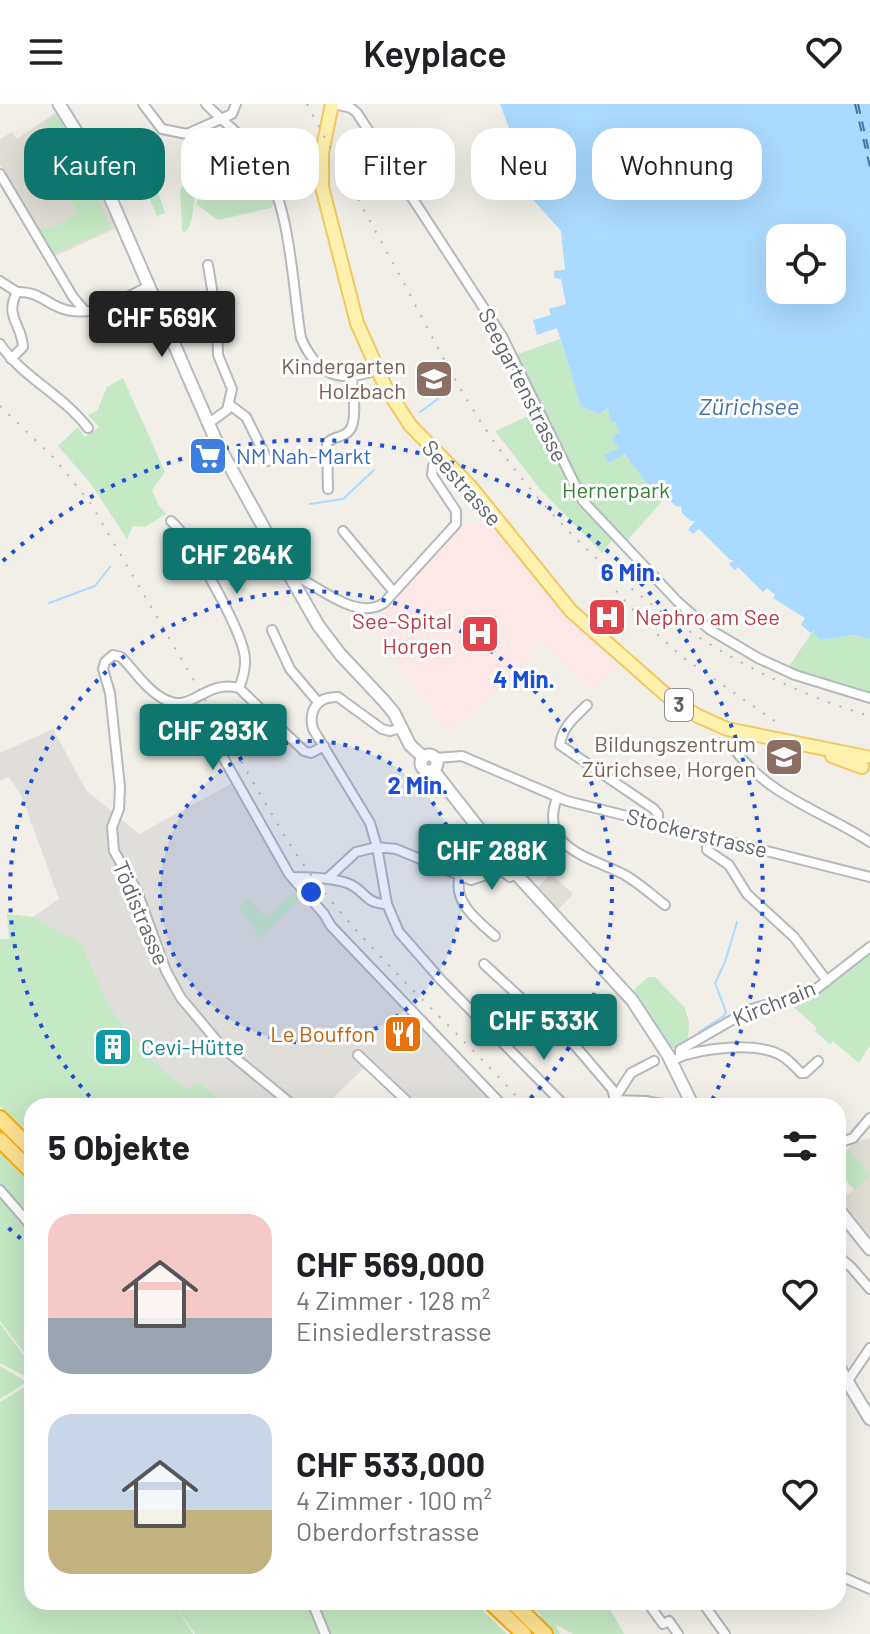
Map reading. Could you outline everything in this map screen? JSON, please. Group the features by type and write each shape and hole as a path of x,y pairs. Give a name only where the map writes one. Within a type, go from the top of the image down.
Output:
{"highway":[{"path":"0,1118 24,1142"},
{"path":"0,1140 24,1164"},
{"path":"498,1610 524,1634"},
{"path":"520,1610 545,1634"}],"main road":[{"path":"59,104 94,160 209,423 318,625 340,654 384,701 414,750 423,757 423,769 434,764 516,874 627,994 676,1059 690,1098"},
{"name":"Seestrasse","path":"334,104 321,160 322,187 350,301 376,370 398,410 470,486 590,630 673,701 698,716 739,732 867,764"},
{"path":"846,1219 870,1249"},
{"path":"847,1382 870,1421"}],"street":[{"path":"143,104 162,129 177,134 187,134 232,114 236,104"},
{"path":"206,104 260,158 277,194 301,338 307,352 325,369 341,377 352,378 376,370"},
{"name":"Seegartenstrasse","path":"334,104 351,108 357,113 496,327 583,501 678,602 709,629 758,658 795,675 870,698"},
{"path":"0,174 73,297 85,311"},
{"path":"208,265 217,319 217,348 232,389 230,405 222,416 209,423"},
{"path":"0,281 17,292 28,291 62,308 85,311 111,305 149,286"},
{"path":"11,359 23,347 11,313 17,292"},
{"path":"0,344 11,359 67,403 88,428"},
{"path":"328,489 327,443 352,428 352,378"},
{"path":"230,405 246,417 268,461"},
{"path":"293,580 301,579 363,609 378,606 393,595 393,591 457,521 456,511 432,475 433,466 442,458"},
{"path":"171,521 197,556 242,644 246,665 239,688"},
{"path":"343,531 393,591"},
{"path":"272,630 290,669 318,702"},
{"name":"Tödistrasse","path":"186,704 162,698 121,657 113,655 105,662 103,669 110,693 120,787 119,809 111,840 137,891 166,971 181,998 222,1047 284,1098"},
{"path":"324,746 311,753 304,751 239,688 216,687 186,704 220,752 289,874 347,883 369,901 387,904"},
{"path":"401,728 390,731 382,729 338,697 318,702 311,722 370,823 393,921 407,941 557,1098"},
{"path":"587,705 568,724 560,745 654,809 658,814 658,823"},
{"path":"739,732 735,745 738,754 769,783 870,842"},
{"name":"Stockerstrasse","path":"434,764 462,756 557,798 870,877"},
{"path":"557,798 551,821 554,831 565,845 629,878 665,905"},
{"path":"707,836 707,850 729,865 747,894 794,937 827,981"},
{"path":"325,879 356,852 377,847 396,849 460,876 477,879 500,870 510,877 516,874"},
{"path":"460,876 458,888 463,903 495,936"},
{"path":"298,877 331,926 495,1098"},
{"name":"Kirchrain","path":"676,1059 680,1050 751,1009 805,996 870,947"},
{"path":"484,964 525,1002 536,1005 555,1022 612,1089 612,1098"},
{"path":"676,1059 751,1047 778,1054 801,1073 818,1061"},
{"path":"358,1055 404,1098"},
{"path":"615,1098 627,1076 654,1061"},
{"path":"846,1140 868,1125"},
{"path":"0,1190 24,1218"},
{"path":"846,1264 870,1288"},
{"path":"847,1382 869,1350"},
{"path":"846,1578 870,1589"},
{"path":"315,1610 325,1634"},
{"path":"653,1610 663,1624 669,1621 678,1634"},
{"path":"708,1610 725,1634"}],"shaded area":[{"path":"55,113 65,128 33,128"},
{"path":"12,132 17,139 24,134 24,200 104,200 117,228 53,257 0,165 0,139"},
{"name":"See-Spital Horgen","path":"467,522 485,525 498,533 553,602 618,667 595,692 538,641 526,665 520,662 513,675 465,721 447,733 370,625 379,611 393,601 430,557"},
{"path":"53,729 86,790 139,834 240,779 289,868 334,923 501,1098 399,1098 366,1066 333,1098 218,1098 200,1083 185,1089 150,1058 110,1008 82,944 33,917 59,899 22,797 9,777 0,781 0,753"},
{"path":"551,874 573,894 558,910 538,887"},
{"path":"870,1138 870,1244 846,1212 846,1196 854,1190 846,1180 846,1150 856,1142"}],"green space":[{"path":"57,114 64,126 48,128 45,122"},
{"path":"180,190 181,200 195,200 185,233 182,230"},
{"path":"71,200 98,200 111,229 52,254 36,229 54,227 78,213"},
{"path":"150,200 161,200 165,213 157,216"},
{"path":"198,200 273,200 274,203 271,208 218,220 196,204"},
{"name":"Hernerpark","path":"560,339 581,405 599,414 608,408 620,433 616,433 619,448 609,463 623,454 664,499 626,542 584,497 516,355"},
{"path":"123,378 165,472 152,490 166,514 145,527 133,526 127,539 91,484 58,446 78,427 85,437 99,427 88,415 97,411 107,387"},
{"name":"Hernerpark","path":"535,413 577,495 612,540 602,553 541,490 495,431"},
{"path":"814,629 821,640 854,635 870,639 870,695 788,668"},
{"path":"294,892 300,898 260,938 239,907 249,899 267,918"},
{"path":"7,914 33,917 82,944 110,1008 150,1058 185,1089 200,1083 218,1098 24,1098 24,1130 0,1106 0,939 9,939"},
{"path":"870,948 870,1045 859,1063 833,1041 830,1044 788,1002 812,995"},
{"path":"648,977 655,977 685,1008 689,1022 688,1042 671,1049 633,991"},
{"path":"850,1150 870,1175 854,1190 846,1180 846,1154"},
{"path":"0,1152 24,1175 24,1352 0,1321"},
{"path":"0,1324 24,1356 24,1376 0,1363"},
{"path":"0,1366 24,1380 24,1384 0,1399"},
{"path":"24,1387 24,1610 178,1610 193,1634 0,1634 0,1402"},
{"path":"178,1610 482,1610 507,1634 195,1634"},
{"path":"535,1610 610,1610 624,1634 573,1634 555,1624 560,1634 554,1634 537,1618 541,1615"}],"water":[{"name":"Zürichsee","path":"500,104 870,104 870,639 854,635 821,640 814,634 815,629 811,633 801,625 805,618 773,598 775,595 767,588 763,592 738,567 735,570 729,564 734,560 730,560 699,529 693,534 688,530 695,521 682,513 681,506 677,507 666,497 658,497 624,454 609,463 604,455 619,448 612,439 620,433 615,422 612,423 608,408 599,414 581,406 557,328 537,335 533,320 551,315 549,309 566,304 561,279 554,278 554,271 565,270 561,231 533,200 576,200 576,128 509,128"}],"waterway":[{"path":"420,412 446,393"},
{"path":"310,504 343,499 374,470"},
{"path":"49,603 95,586 110,567"},
{"path":"699,1032 726,1012 715,983 737,922"}],"ferry route":[{"path":"855,104 870,167"},
{"path":"858,104 870,156"}],"railway":[{"path":"307,104 470,405 495,443 570,533 660,611 709,644 761,673 815,697 870,716"},
{"path":"0,406 54,458 91,504 309,873 367,942 518,1098"},
{"path":"600,573 645,623 681,656 779,724"}],"place":[{"name":"Kindergarten Holzbach","path":"434,379"},
{"name":"NM Nah-Markt","path":"208,456"},
{"name":"Nephro am See","path":"607,617"},
{"name":"See-Spital Horgen","path":"480,634"},
{"name":"Bildungszentrum Zürichsee, Horgen","path":"784,757"},
{"name":"Le Bouffon","path":"403,1034"},
{"name":"Cevi-Hütte","path":"113,1047"}]}
